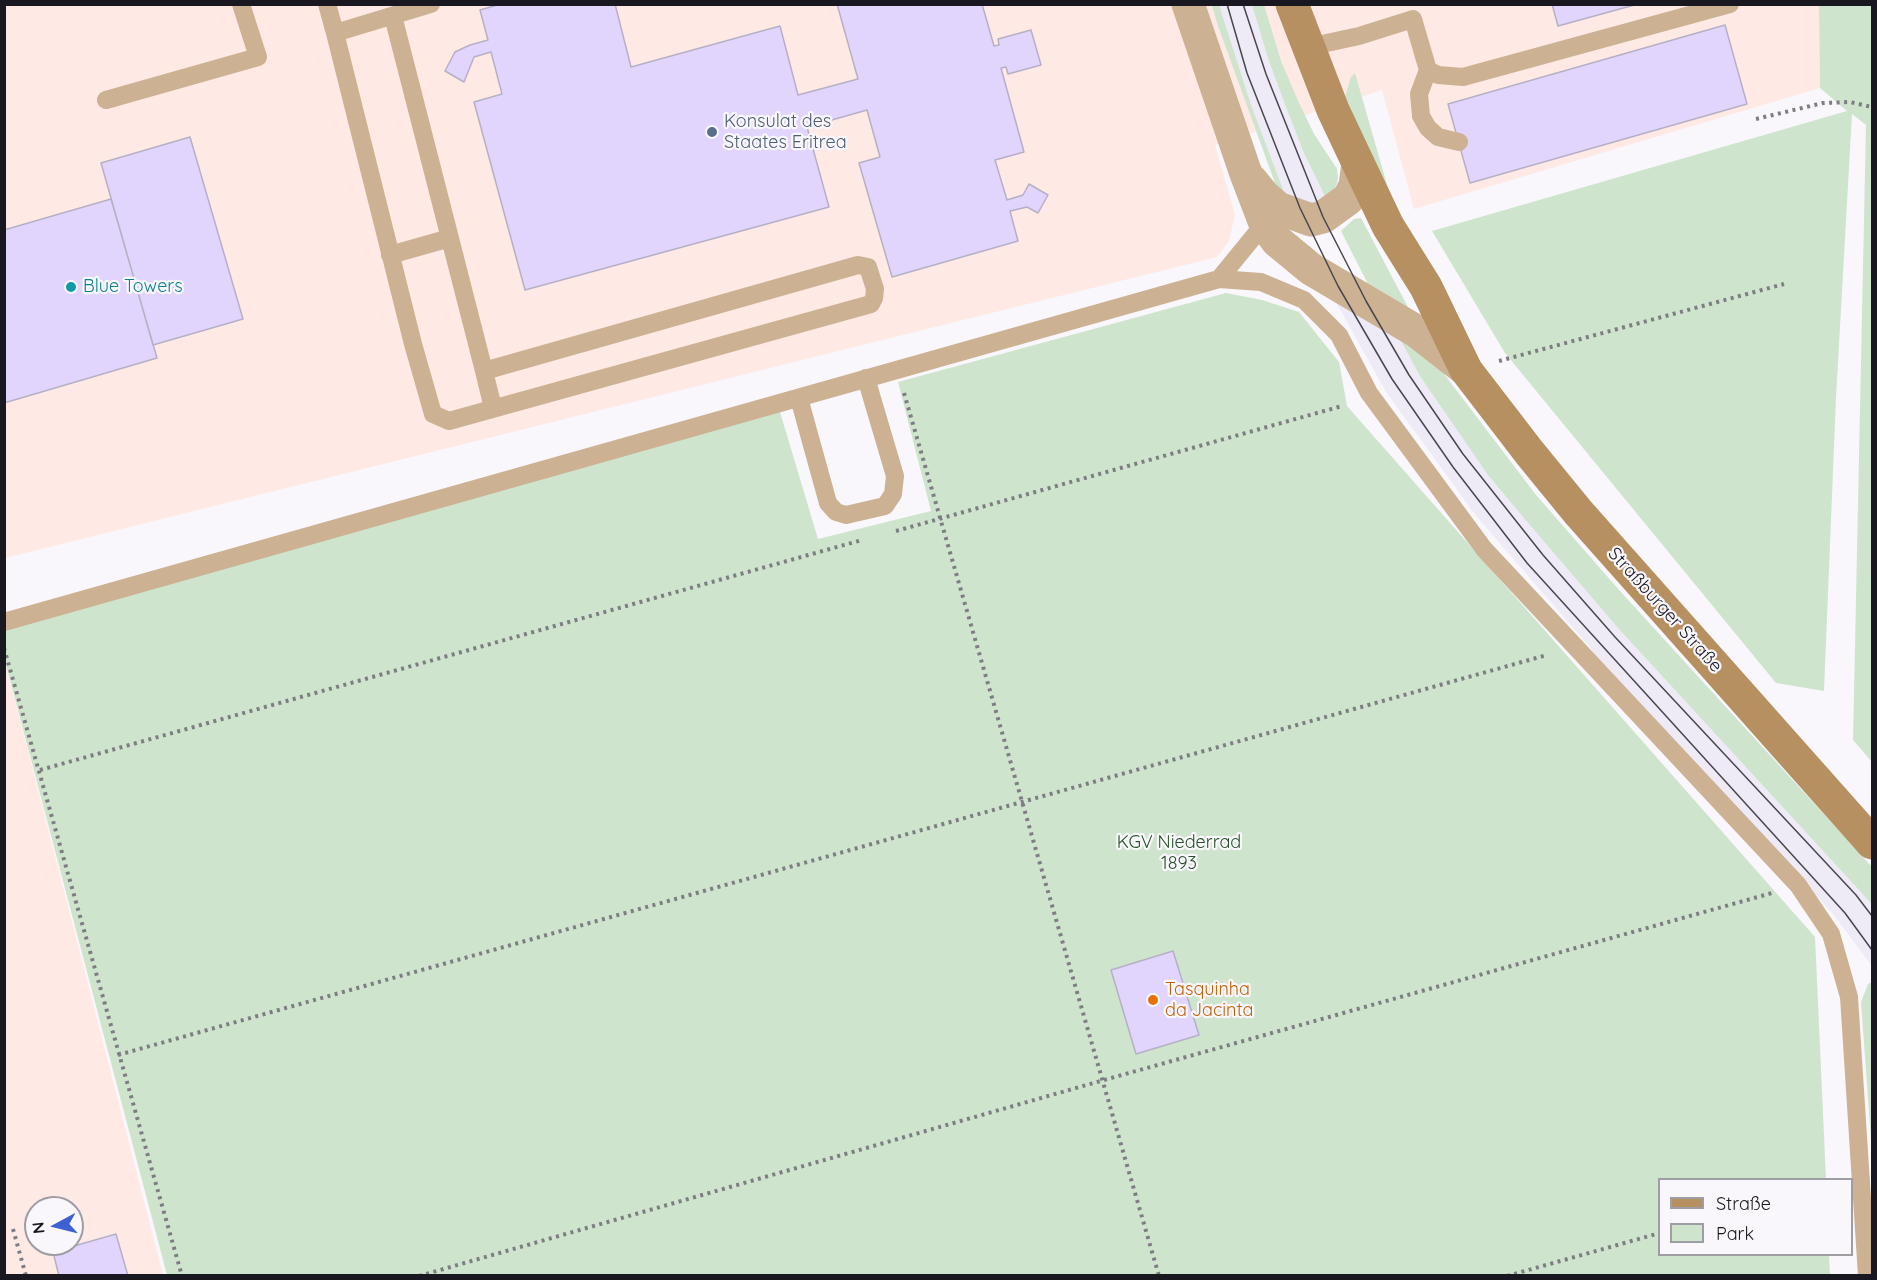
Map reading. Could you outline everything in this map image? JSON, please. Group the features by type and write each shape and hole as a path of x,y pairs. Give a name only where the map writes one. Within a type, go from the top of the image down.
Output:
{"main road":[{"name":"Straßburger Straße","path":"1292,4 1333,110 1388,225 1529,452 1578,512 1872,843"}],"street":[{"name":"Straßburger Straße","path":"1188,4 1266,226 1289,253 1311,269 1478,367"},
{"name":"Straßburger Straße","path":"1245,171 1264,196 1278,207 1311,220 1323,217 1348,199 1355,186 1358,164"}],"lane":[{"path":"106,100 258,57 242,4"},
{"path":"327,4 412,344 433,414 449,421 871,304 875,288 868,267 858,265 484,371"},
{"path":"335,33 431,4"},
{"path":"1428,70 1438,75 1463,77 1730,4"},
{"path":"1308,47 1359,36 1411,12 1428,70 1419,94 1421,116 1428,128 1438,137 1460,142"},
{"path":"393,16 493,408"},
{"path":"1219,279 1255,235 1266,226"},
{"path":"390,255 450,238"},
{"path":"4,622 1219,279 1261,282 1304,300 1339,335 1369,393 1484,549 1798,885 1831,934 1849,997 1867,1275"},
{"path":"799,398 828,503 836,512 846,515 885,506 893,494 895,476 866,378"}],"path":[{"path":"1756,120 1823,102 1850,102 1872,107"},
{"path":"1478,367 1784,284"},
{"path":"897,370 1159,1275"},
{"path":"894,531 1342,406"},
{"path":"40,770 871,538"},
{"path":"4,648 182,1275"},
{"path":"118,1055 1550,654"},
{"path":"419,1275 1772,893"},
{"path":"13,1228 26,1275"},
{"path":"1507,1275 1658,1233"}],"shaded area":[{"path":"1819,4 1820,88 1414,209 1382,90 1215,145 1235,215 1229,241 1217,257 5,558 4,5"},
{"path":"1212,5 1264,5 1281,61 1298,101 1314,134 1337,169 1338,186 1329,201 1300,208 1275,183"},
{"path":"1333,297 1399,337 1441,370 1536,495 1619,590 1872,867 1872,966 1833,914 1630,692 1602,665 1588,645 1477,517 1386,392"},
{"path":"5,662 163,1275 5,1275"}],"green space":[{"path":"1212,5 1219,5 1251,105 1288,203 1275,183"},
{"path":"1252,5 1264,5 1281,61 1299,103 1314,134 1337,169 1338,178 1335,188 1326,198 1304,153 1286,107"},
{"path":"1819,5 1872,5 1872,762 1853,740 1866,125 1852,114 1836,398 1824,691 1776,683 1505,353 1432,231 1847,111 1820,88"},
{"path":"1355,73 1394,209 1345,97 1351,77"},
{"path":"1361,218 1410,311 1372,292 1341,231 1354,219"},
{"name":"KGV Niederrad 1893","path":"1226,293 1262,300 1299,312 1339,362 1347,406 1815,937 1826,1178 1658,1178 1658,1256 1829,1256 1830,1275 167,1275 5,661 4,629 780,412 818,539 931,511 898,382"},
{"path":"1399,337 1441,370 1536,495 1619,590 1872,867 1872,904 1619,629 1488,475 1420,376"},
{"path":"1872,982 1872,1153 1861,1002 1868,984"}],"building":[{"path":"501,4 615,4 631,67 780,26 798,95 858,79 837,4 982,4 994,46 999,45 998,39 1031,30 1041,65 1008,74 1006,67 1001,68 1024,152 995,160 1007,200 1023,195 1029,184 1048,195 1038,213 1027,207 1010,211 1018,241 892,277 859,163 880,157 867,110 807,127 829,207 525,290 474,102 502,94 491,52 474,57 464,82 445,71 455,52 488,40 480,10"},
{"path":"1552,4 1638,4 1558,26"},
{"path":"1725,25 1747,104 1470,183 1448,104"},
{"path":"190,137 243,319 153,345 101,163"},
{"name":"Blue Towers","path":"111,199 157,358 4,403 4,230"},
{"path":"1173,951 1199,1035 1136,1054 1111,970"},
{"path":"116,1234 128,1276 59,1276 54,1256 84,1256 84,1243"}],"tram line":[{"path":"1227,4 1247,73 1300,208 1338,286 1392,379 1453,467 1527,563 1845,913 1872,950"},
{"path":"1243,4 1266,74 1323,217 1366,301 1409,375 1463,454 1543,555 1615,637 1856,895 1872,916"}],"place":[{"name":"Konsulat des Staates Eritrea","path":"712,132"},
{"name":"Blue Towers","path":"71,287"},
{"name":"Tasquinha da Jacinta","path":"1153,1000"}]}
